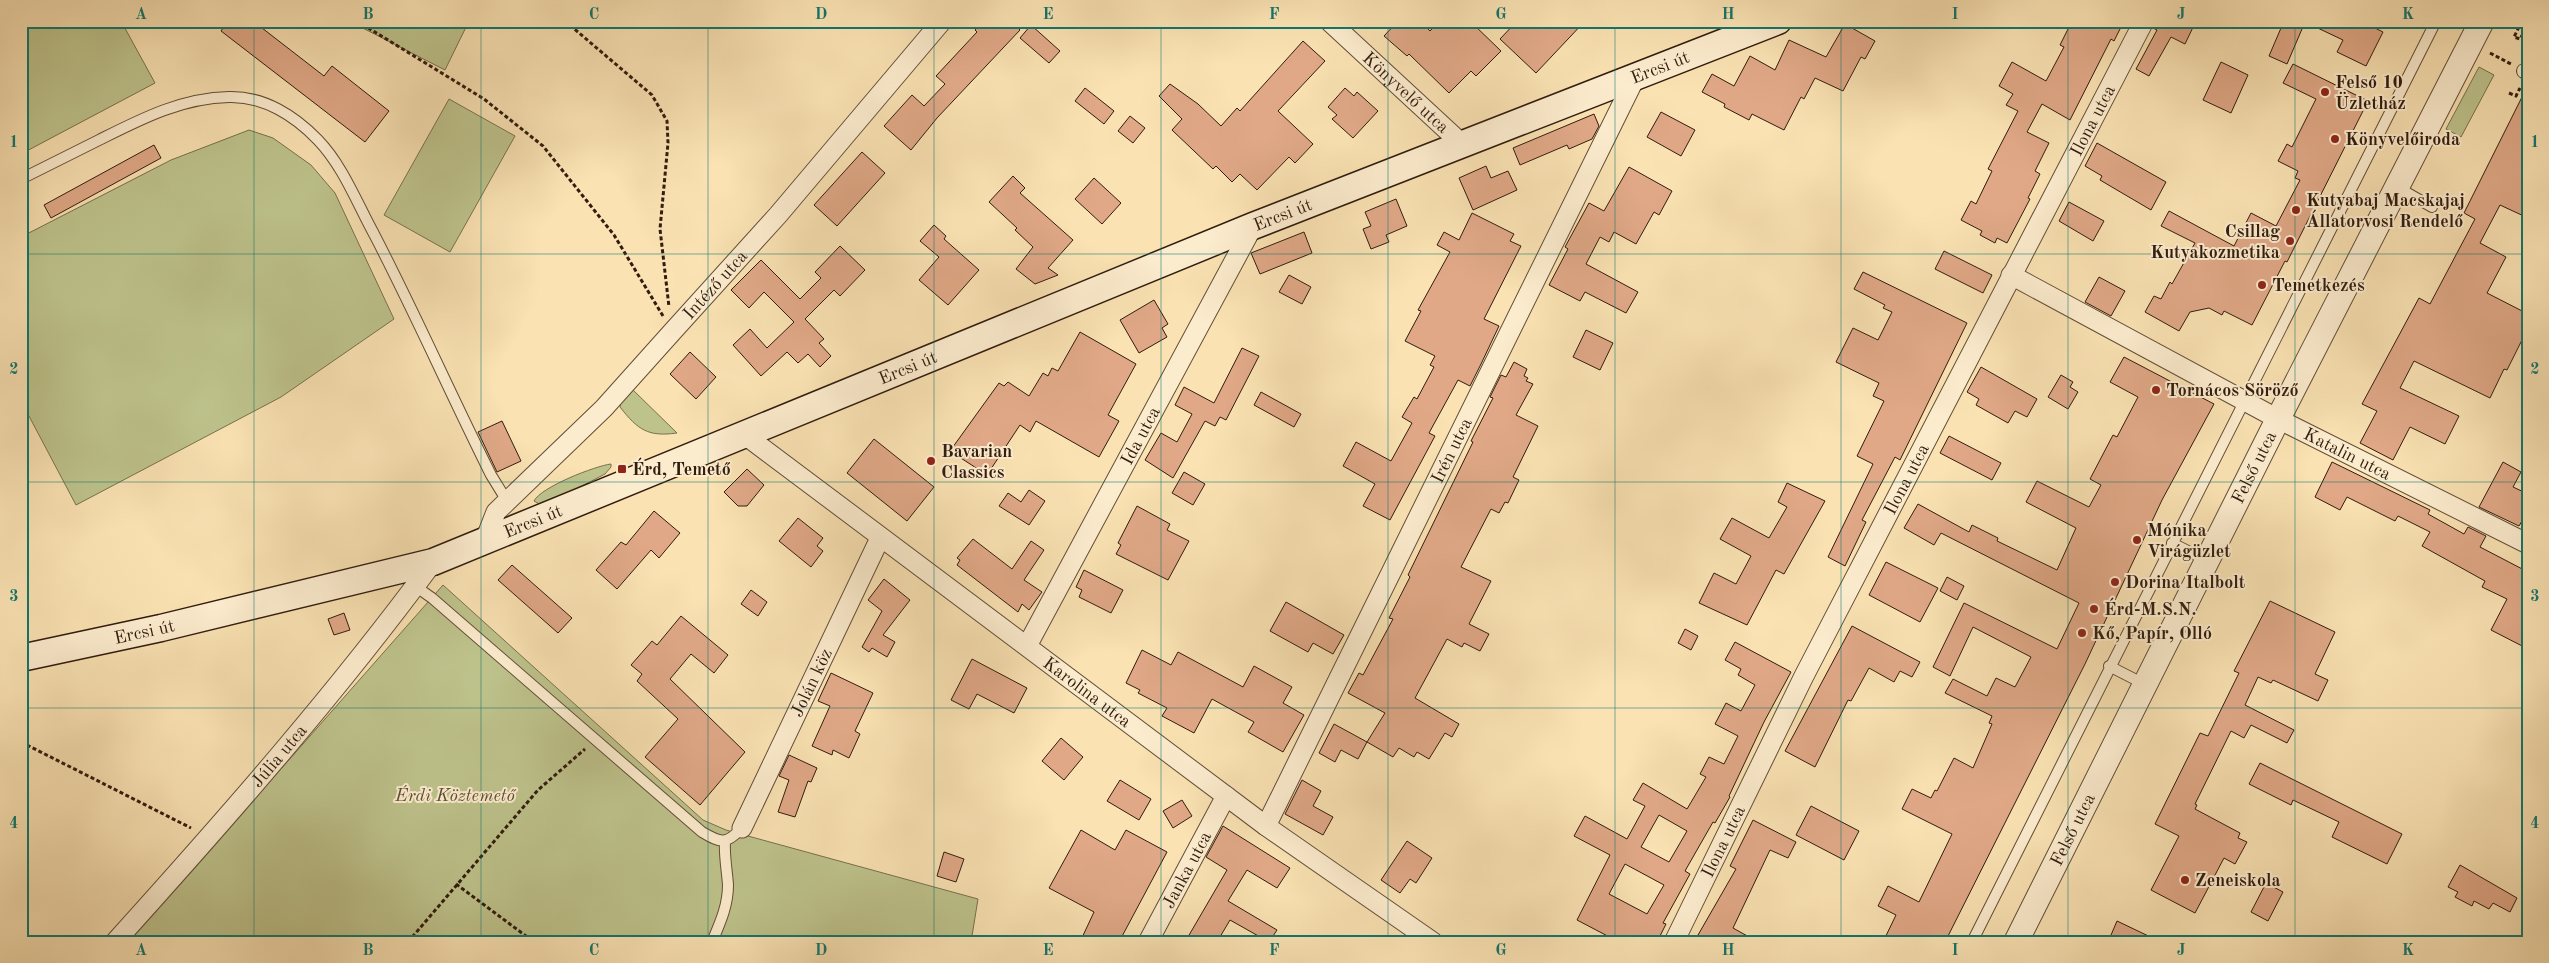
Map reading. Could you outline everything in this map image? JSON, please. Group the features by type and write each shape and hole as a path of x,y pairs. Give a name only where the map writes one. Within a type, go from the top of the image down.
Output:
{"main road":[{"name":"Ercsi út","path":"21,658 161,628 433,562 1253,226 1636,76 1737,28 1778,21"}],"street":[{"name":"Intéző utca","path":"485,540 488,526 496,512 604,408 778,216 942,21"},
{"name":"Könyvelő utca","path":"1328,21 1462,144"},
{"name":"Ilona utca","path":"1674,942 1804,676 2144,21"},
{"name":"Felső utca","path":"2016,942 2278,419 2482,21"},
{"name":"Irén utca","path":"1266,826 1636,76"},
{"name":"Ida utca","path":"1027,646 1253,226"},
{"name":"Katalin utca","path":"2011,275 2278,419 2528,544"},
{"name":"Karolina utca","path":"745,435 1266,826 1433,942"},
{"name":"Jolán köz","path":"742,828 880,538"},
{"name":"Júlia utca","path":"115,942 210,837 344,680 433,562"},
{"name":"Janka utca","path":"1148,942 1226,796"}],"lane":[{"path":"1972,942 2109,666 2436,21"},
{"path":"21,179 166,108 197,99 231,96 256,100 280,110 301,124 320,142 343,174 386,258 491,475 507,501"},
{"path":"2396,187 2432,206"},
{"path":"2172,542 2208,561"},
{"path":"415,586 432,598 596,738 702,832 715,840 726,841 742,828"},
{"path":"2109,666 2146,685"},
{"path":"712,942 725,912 728,886 724,853 726,841"}],"path":[{"path":"357,21 484,99 543,146 614,235 648,295 673,331"},
{"path":"565,21 652,95 667,121 668,143 660,229 665,288 673,331"},
{"path":"2522,21 2514,37 2520,39 2528,24"},
{"path":"408,942 538,790 596,738"},
{"path":"21,742 210,837"},
{"path":"456,884 534,942"}],"green space":[{"path":"21,21 121,21 155,83 21,154"},
{"path":"349,21 469,21 445,70"},
{"path":"2479,67 2494,75 2461,137 2446,129"},
{"path":"449,99 515,136 450,252 384,215"},
{"path":"249,130 273,138 311,165 335,193 394,319 281,397 76,505 21,401 21,237 171,160"},
{"path":"633,390 677,433 651,433 632,421 620,407 621,402"},
{"path":"611,464 611,467 605,474 543,506 534,501 539,495 557,484 581,473"},
{"name":"Érdi Köztemető","path":"443,585 703,820 726,830 978,899 971,942 123,942 199,862"}],"building":[{"path":"228,21 253,21 324,76 332,66 389,111 365,142 221,31"},
{"path":"983,21 1011,21 1020,30 937,118 911,150 884,126 912,95 924,106 945,84 936,76 977,32 975,30"},
{"path":"1398,21 1420,21 1430,31 1439,21 1470,21 1501,51 1476,76 1471,71 1449,93 1409,54 1407,56 1384,36"},
{"path":"1517,21 1585,21 1536,73 1500,39"},
{"path":"2072,21 2124,21 2114,41 2111,39 2070,120 2042,104 2027,132 2049,143 2035,171 2040,174 2028,198 2030,199 2007,243 1997,238 1995,243 1980,235 1982,231 1961,220 1971,201 1976,204 1992,171 1988,169 2018,111 2006,105 2013,94 1999,86 2012,62 2046,81 2064,47 2060,45"},
{"path":"2155,21 2196,21 2185,44 2171,37 2149,76 2136,69 2157,30 2153,28"},
{"path":"2284,21 2361,21 2383,32 2366,66 2337,52 2343,40 2305,22 2287,64 2269,56"},
{"path":"1845,24 1875,41 1865,59 1861,57 1843,91 1815,78 1804,99 1801,97 1784,130 1752,114 1749,120 1724,107 1725,104 1702,92 1712,74 1734,86 1750,56 1775,70 1789,40 1826,57"},
{"path":"1031,25 1060,51 1049,63 1020,38"},
{"path":"1303,41 1325,61 1278,111 1313,144 1295,163 1289,157 1257,190 1240,174 1232,182 1216,166 1213,169 1172,130 1182,119 1159,96 1170,84 1198,104 1221,126 1237,108 1240,111"},
{"path":"2221,62 2248,75 2231,113 2203,100"},
{"path":"2293,64 2368,101 2287,262 2285,261 2252,325 2224,311 2222,315 2209,308 2190,312 2179,331 2145,312 2154,296 2161,299 2170,282 2172,284 2195,243 2161,226 2169,211 2234,246 2251,213 2276,226 2300,180 2295,178 2298,171 2278,161 2287,144 2292,147 2316,99 2283,83"},
{"path":"2528,85 2528,218 2500,205 2480,243 2506,257 2487,293 2528,314 2528,343 2522,340 2507,370 2504,369 2490,398 2414,361 2400,388 2459,416 2445,444 2410,427 2393,460 2360,443 2377,411 2362,404 2419,298 2430,304 2475,219 2464,213"},
{"path":"1085,88 1114,111 1104,124 1075,101"},
{"path":"1345,88 1354,96 1357,92 1378,111 1353,138 1332,119 1337,115 1328,107"},
{"path":"1661,112 1695,130 1681,156 1647,137"},
{"path":"1594,114 1599,126 1592,139 1569,149 1567,145 1520,165 1513,148"},
{"path":"1130,116 1145,128 1133,143 1118,131"},
{"path":"2097,143 2166,182 2151,210 2100,180 2102,176 2085,166"},
{"path":"154,145 161,158 51,218 44,205"},
{"path":"862,152 885,173 837,226 814,205"},
{"path":"1486,166 1491,178 1508,171 1517,190 1473,210 1459,178"},
{"path":"1629,167 1672,191 1659,215 1654,212 1636,244 1614,232 1609,242 1600,237 1586,264 1638,292 1626,313 1585,292 1580,301 1549,285 1568,249 1565,247 1589,203 1604,211"},
{"path":"1013,176 1025,188 1020,193 1073,240 1048,268 1058,275 1035,284 1016,269 1033,247 1015,230 1017,228 989,202"},
{"path":"1094,178 1121,203 1102,224 1075,199"},
{"path":"1396,199 1407,226 1386,235 1389,242 1371,249 1363,229 1371,226 1365,212"},
{"path":"2069,202 2104,221 2093,241 2059,221"},
{"path":"1472,213 1514,234 1510,241 1521,246 1484,319 1499,326 1481,364 1470,386 1458,380 1429,433 1435,436 1390,520 1363,506 1375,484 1343,466 1356,442 1391,461 1412,423 1402,417 1414,397 1417,399 1434,367 1430,365 1435,356 1405,341 1421,311 1418,310 1450,252 1437,245 1444,232 1459,240"},
{"path":"934,225 946,236 944,239 979,270 948,305 919,280 939,257 920,241"},
{"path":"1304,232 1312,253 1260,274 1251,253"},
{"path":"840,246 865,270 840,296 834,290 805,319 824,339 819,343 831,356 820,367 808,354 798,363 787,352 761,376 733,345 750,329 767,348 794,322 764,292 749,308 731,290 761,260 800,299 821,278 815,272"},
{"path":"1944,251 1992,275 1983,293 1935,269"},
{"path":"1863,272 1967,323 1900,460 1895,457 1862,520 1866,522 1845,566 1828,557 1873,464 1857,456 1884,401 1873,396 1879,383 1836,362 1853,328 1878,340 1892,312 1883,308 1885,305 1854,289"},
{"path":"1289,275 1311,287 1302,304 1279,292"},
{"path":"2099,277 2125,291 2111,316 2085,302"},
{"path":"1154,300 1168,324 1162,328 1167,337 1139,353 1120,320"},
{"path":"1586,330 1613,343 1600,370 1573,357"},
{"path":"1080,332 1136,364 1108,415 1119,421 1099,457 1036,421 1030,432 1020,425 987,475 950,451 999,383 1004,386 1008,382 1029,396 1043,373 1048,376 1052,368 1058,371"},
{"path":"1242,348 1259,356 1226,420 1220,417 1215,426 1205,421 1173,478 1145,460 1161,433 1177,442 1192,414 1175,405 1184,387 1214,403"},
{"path":"690,352 716,377 696,399 670,374"},
{"path":"2124,357 2214,404 2162,500 2085,664 1945,942 1883,942 1896,915 1878,906 1888,886 1919,902 1952,834 1902,809 1912,789 1931,798 1935,790 1937,791 1954,758 1973,768 1992,724 1989,723 1992,716 1945,693 1953,679 1987,696 1996,678 2015,687 2031,657 1973,627 1950,676 1933,667 1964,603 2057,649 2079,603 1941,533 1934,545 1904,528 1918,504 1969,532 1972,525 1998,538 1997,541 2057,570 2076,528 2026,502 2037,481 2089,507 2101,485 2090,479 2113,435 2117,437 2138,397 2110,382"},
{"path":"1514,362 1527,369 1524,376 1528,378 1526,381 1533,384 1516,415 1538,426 1513,477 1519,480 1508,503 1505,502 1499,513 1491,509 1461,567 1491,581 1469,624 1489,634 1480,651 1464,643 1462,647 1447,639 1415,698 1459,724 1452,737 1445,733 1429,759 1417,752 1414,757 1399,748 1393,757 1367,742 1385,713 1348,693 1359,673 1363,675 1393,619 1389,618 1473,442 1471,441 1493,398 1490,397 1501,375 1506,377"},
{"path":"1981,367 2037,399 2027,417 2015,411 2008,423 1976,405 1979,399 1967,392"},
{"path":"2061,375 2073,382 2070,387 2078,392 2068,409 2048,397"},
{"path":"1261,392 1301,414 1294,427 1254,405"},
{"path":"502,421 521,461 497,472 478,432"},
{"path":"1949,436 2001,463 1992,480 1940,453"},
{"path":"874,439 934,487 907,521 847,473"},
{"path":"2332,462 2430,510 2428,514 2464,534 2468,527 2486,536 2480,547 2528,572 2528,649 2491,630 2507,599 2482,587 2485,581 2422,546 2430,532 2398,516 2395,521 2347,497 2340,510 2315,497"},
{"path":"2503,462 2521,472 2513,487 2528,494 2528,524 2522,521 2519,526 2479,507"},
{"path":"747,469 764,485 747,506 738,506 724,492"},
{"path":"1184,472 1205,484 1193,505 1172,493"},
{"path":"1787,483 1825,501 1784,574 1776,570 1747,625 1699,603 1714,573 1736,584 1751,556 1720,539 1732,518 1769,538 1787,507 1778,502"},
{"path":"1029,490 1045,501 1029,525 999,506 1008,493 1021,502"},
{"path":"1137,506 1170,524 1167,530 1189,541 1168,580 1116,554 1121,545 1118,543"},
{"path":"654,511 680,533 659,558 651,550 617,589 596,570 621,542 626,545"},
{"path":"798,518 823,538 817,546 823,551 811,567 779,541"},
{"path":"973,539 1012,569 1031,541 1044,550 1024,580 1042,592 1029,610 1022,604 1018,612 957,565 960,560 957,558"},
{"path":"1886,562 1938,588 1920,622 1869,595"},
{"path":"512,565 572,618 558,633 498,580"},
{"path":"1084,570 1123,590 1111,613 1079,597 1082,590 1076,587"},
{"path":"1947,577 1964,586 1957,600 1940,591"},
{"path":"884,579 910,600 883,635 895,642 887,657 872,648 869,652 862,647 882,611 868,600"},
{"path":"751,590 767,602 758,616 741,604"},
{"path":"2270,601 2335,632 2315,674 2328,680 2318,701 2273,680 2271,683 2258,677 2245,705 2294,730 2287,743 2251,725 2244,738 2231,731 2195,804 2197,805 2195,809 2240,833 2238,838 2247,842 2235,864 2224,858 2195,913 2151,890 2179,836 2155,824 2200,733 2208,736 2239,673 2234,671"},
{"path":"1286,602 1344,635 1333,654 1313,643 1308,652 1270,631"},
{"path":"344,613 350,630 334,635 328,619"},
{"path":"681,616 728,655 714,673 691,654 670,679 745,752 700,805 645,757 678,719 637,681 642,674 631,665 652,641 657,645"},
{"path":"1852,626 1920,662 1912,677 1900,671 1894,682 1869,668 1851,701 1848,700 1815,767 1785,751"},
{"path":"1685,629 1698,636 1691,650 1678,643"},
{"path":"1735,642 1791,672 1764,722 1730,797 1715,823 1713,822 1685,871 1690,874 1663,923 1666,924 1657,942 1619,942 1577,920 1610,855 1574,836 1585,816 1627,839 1645,806 1633,800 1643,783 1687,809 1706,777 1700,774 1709,757 1724,764 1738,736 1715,724 1726,703 1741,711 1755,685 1738,675 1741,669 1725,660","holes":["1659,815 1687,831 1669,862 1641,847","1625,864 1664,885 1647,914 1609,894"]},
{"path":"1142,650 1171,665 1178,652 1243,687 1254,666 1292,687 1283,703 1304,715 1283,752 1248,732 1254,722 1212,699 1194,733 1162,716 1167,708 1138,693 1140,690 1126,683"},
{"path":"972,659 1027,688 1014,713 977,694 969,709 951,700"},
{"path":"831,673 873,693 855,731 860,734 849,758 833,750 832,755 812,746 830,706 818,701"},
{"path":"1334,724 1367,742 1358,759 1341,750 1335,762 1319,753"},
{"path":"1061,738 1083,757 1064,780 1042,761"},
{"path":"789,755 817,768 811,782 808,781 795,817 778,812 789,780 779,776"},
{"path":"2260,763 2402,834 2387,864 2332,837 2339,822 2293,800 2291,805 2249,784"},
{"path":"1120,780 1151,799 1139,820 1107,801"},
{"path":"1302,780 1321,791 1313,806 1333,817 1323,835 1285,814"},
{"path":"1182,800 1192,816 1173,828 1163,811"},
{"path":"1811,806 1859,831 1844,860 1796,835"},
{"path":"1753,820 1796,842 1788,858 1770,850 1733,928 1758,942 1709,942 1698,935 1736,869 1730,866"},
{"path":"1223,826 1290,868 1277,888 1247,870 1228,901 1277,930 1269,942 1230,920 1217,942 1185,942 1227,870 1206,857"},
{"path":"1081,830 1115,850 1126,830 1167,852 1119,942 1080,942 1094,912 1049,888"},
{"path":"1407,841 1432,858 1416,883 1410,879 1400,893 1381,880"},
{"path":"944,852 964,859 956,882 937,876"},
{"path":"2460,865 2517,898 2510,912 2493,903 2489,909 2474,901 2472,906 2455,897 2458,892 2448,887"},
{"path":"2266,883 2283,892 2268,921 2251,912"},
{"path":"2117,921 2161,942 2108,942"}],"place":[{"name":"Felső 10 Üzletház","path":"2325,92"},
{"name":"Könyvelőiroda","path":"2335,139"},
{"name":"Kutyabaj Macskajaj Állatorvosi Rendelő","path":"2296,210"},
{"name":"Csillag Kutyakozmetika","path":"2290,241"},
{"name":"Temetkezés","path":"2262,285"},
{"name":"Tornácos Söröző","path":"2156,390"},
{"name":"Bavarian Classics","path":"931,461"},
{"name":"Érd, Temető","path":"622,469"},
{"name":"Mónika Virágüzlet","path":"2137,540"},
{"name":"Dorina Italbolt","path":"2115,582"},
{"name":"Érd-M.S.N.","path":"2094,609"},
{"name":"Kő, Papír, Olló","path":"2082,633"},
{"name":"Zeneiskola","path":"2185,880"}]}
